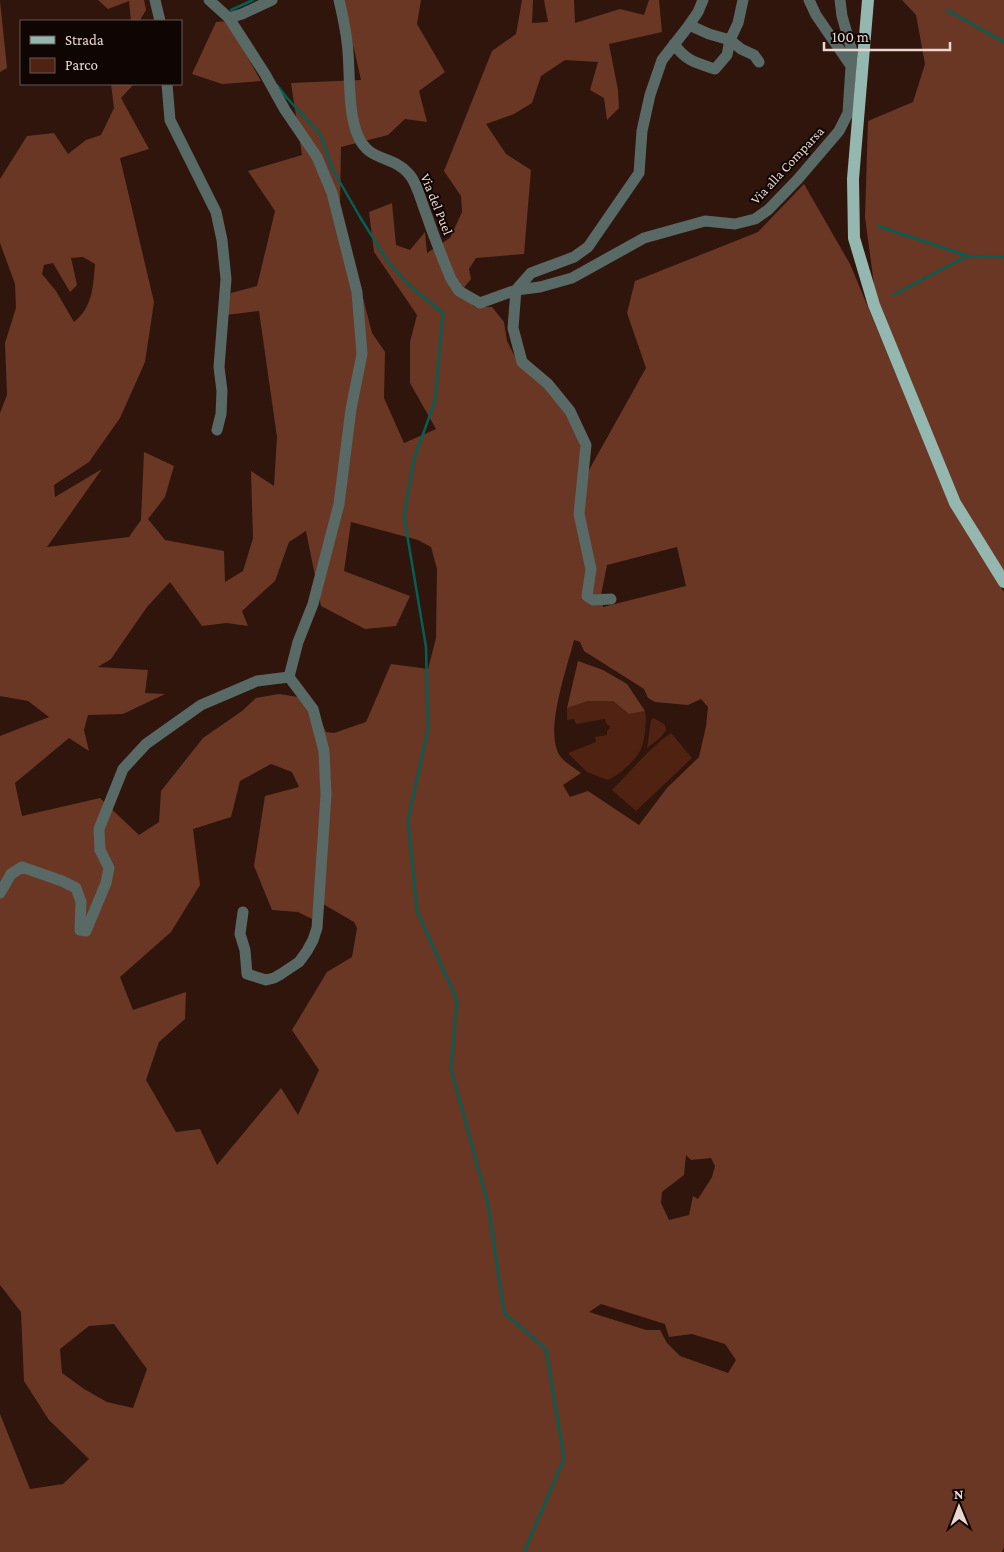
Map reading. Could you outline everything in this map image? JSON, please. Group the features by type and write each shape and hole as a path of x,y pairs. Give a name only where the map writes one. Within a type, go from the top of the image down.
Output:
{"main road":[{"path":"868,0 853,179 854,238 874,305 955,504 1004,582"}],"street":[{"path":"155,0 160,20"},
{"path":"209,0 230,18 285,110 317,157 332,193 357,292 362,354 351,408 339,504 313,604 298,642 289,677"},
{"path":"230,18 272,0"},
{"name":"Via del Puel","path":"338,0 344,19 348,52 349,86 357,135 371,154 395,163 409,173 451,279 459,292 480,303 516,290"},
{"path":"612,599 593,600 588,596 591,569 579,514 586,445 570,411 548,384 522,362 513,328 516,290 531,273 574,257 588,247 639,173 642,131 650,95 662,60 698,12 703,0"},
{"path":"674,44 682,56 715,69 727,55 730,40 738,23 743,0"},
{"path":"809,0 816,15 851,66"},
{"name":"Via alla Comparsa","path":"516,290 540,287 572,278 644,238 705,222 735,224 755,219 768,210 798,179 839,131 848,113 852,51 842,16 840,0"},
{"path":"689,25 709,34 730,40 741,49 754,55 760,62"},
{"path":"166,85 170,120 216,212 222,240 226,279 219,367 222,391 218,430"},
{"path":"0,893 12,874 22,867 62,881 76,888 81,902 80,930 86,931 106,883 109,868 100,850 99,830 123,769 146,744 201,705 257,681 289,677"},
{"path":"243,912 240,934 245,950 247,974 266,980 274,978 299,962 313,940 318,916 326,795 324,751 313,709 289,677"}],"green space":[{"path":"588,701 613,701 629,714 645,711 645,731 640,751 626,768 608,780 587,772 568,753 596,742 595,737 607,735 610,727 605,719 576,724 574,719 567,720 567,708"},
{"path":"654,718 665,725 666,730 661,737 647,748 651,720"},
{"path":"671,733 692,758 636,811 612,790 647,753"}],"shaded area":[{"path":"98,0 144,0 146,10 140,20 131,20 129,1 108,9"},
{"path":"343,0 421,0 417,24 445,72 419,91 427,122 405,119 388,135 341,147 340,208 372,333 385,352 384,398 404,443 436,429 410,383 410,342 417,315 374,252 369,212 392,203 396,245 410,250 425,232 427,253 450,238 462,212 461,196 444,171 492,51 516,34 522,0 533,0 532,23 548,22 544,0 574,0 575,23 620,9 644,15 649,0 659,0 662,32 609,44 618,90 619,108 607,120 604,98 590,90 598,62 565,60 541,76 532,103 514,114 486,124 506,154 531,170 524,254 476,258 469,269 471,279 459,294 475,307 492,307 504,322 507,341 519,365 556,398 574,428 589,470 646,368 627,313 635,281 758,232 804,184 850,264 951,506 1004,592 1004,1547 1002,1552 0,1552 0,1414 30,1489 63,1484 89,1459 49,1420 24,1381 21,1312 0,1285 0,736 49,717 28,701 0,696 0,413 7,395 5,343 16,308 15,284 0,243 0,179 27,136 54,133 68,154 86,140 101,135 114,108 111,85 133,85 121,98 149,149 120,158 154,302 145,362 120,418 89,462 54,485 55,497 102,469 47,547 129,537 141,520 144,452 174,466 165,497 148,519 165,540 224,551 225,582 243,571 253,538 251,471 274,486 277,437 259,311 226,315 231,293 257,286 275,211 248,171 302,155 291,83 361,80","holes":["83,257 95,264 91,296 85,310 74,322 56,291 42,274 44,265 53,263 70,292 77,285 71,258","351,522 418,540 431,547 437,569 436,638 428,669 391,664 366,722 334,733 326,732 311,699 279,694 256,698 242,711 203,738 161,791 159,822 139,835 100,798 22,816 15,783 69,738 89,751 84,730 88,715 123,714 165,694 145,693 148,670 98,667 111,659 147,607 170,582 202,626 226,623 248,626 242,611 275,581 289,542 306,531 321,606 365,629 396,626 410,596 344,571","677,547 686,586 603,607 601,595 607,565","574,640 580,642 584,651 644,689 648,698 655,702 688,705 701,699 708,707 699,757 667,788 639,825 588,791 570,797 563,785 581,773 567,763 559,754 554,726 559,696","271,764 292,772 299,787 265,796 254,866 272,910 298,912 312,919 316,900 354,922 357,928 352,957 327,972 292,1030 319,1070 298,1115 281,1088 217,1165 200,1129 176,1132 146,1080 159,1042 185,1019 186,992 133,1010 120,977 171,932 200,885 193,829 231,817 240,781","686,1155 691,1160 711,1158 715,1166 712,1177 698,1199 693,1196 689,1215 669,1220 661,1203 662,1192 684,1175","601,1304 665,1324 669,1337 692,1334 725,1344 736,1360 728,1373 680,1356 667,1343 660,1330 646,1330 589,1312","114,1324 147,1369 133,1408 107,1402 84,1389 62,1373 60,1349 89,1326"]},
{"path":"902,0 1004,0 1004,571 960,501 875,292 865,217 868,121 913,102 925,64 916,15"},
{"path":"0,1 7,68 0,72"},
{"path":"227,21 261,81 222,84 192,74 216,22"},
{"path":"578,661 603,670 627,684 645,711 629,714 613,701 588,701 567,708"}],"waterway":[{"path":"231,10 253,0"},
{"path":"947,10 1004,42"},
{"path":"277,85 320,134 333,170 388,262 410,286 443,313 435,401 414,459 404,516 426,647 428,729 408,820 417,911 457,1000 451,1069 488,1204 504,1313 546,1349 564,1459 524,1552"},
{"path":"878,226 968,256 1004,257"},
{"path":"893,295 967,256"}]}
